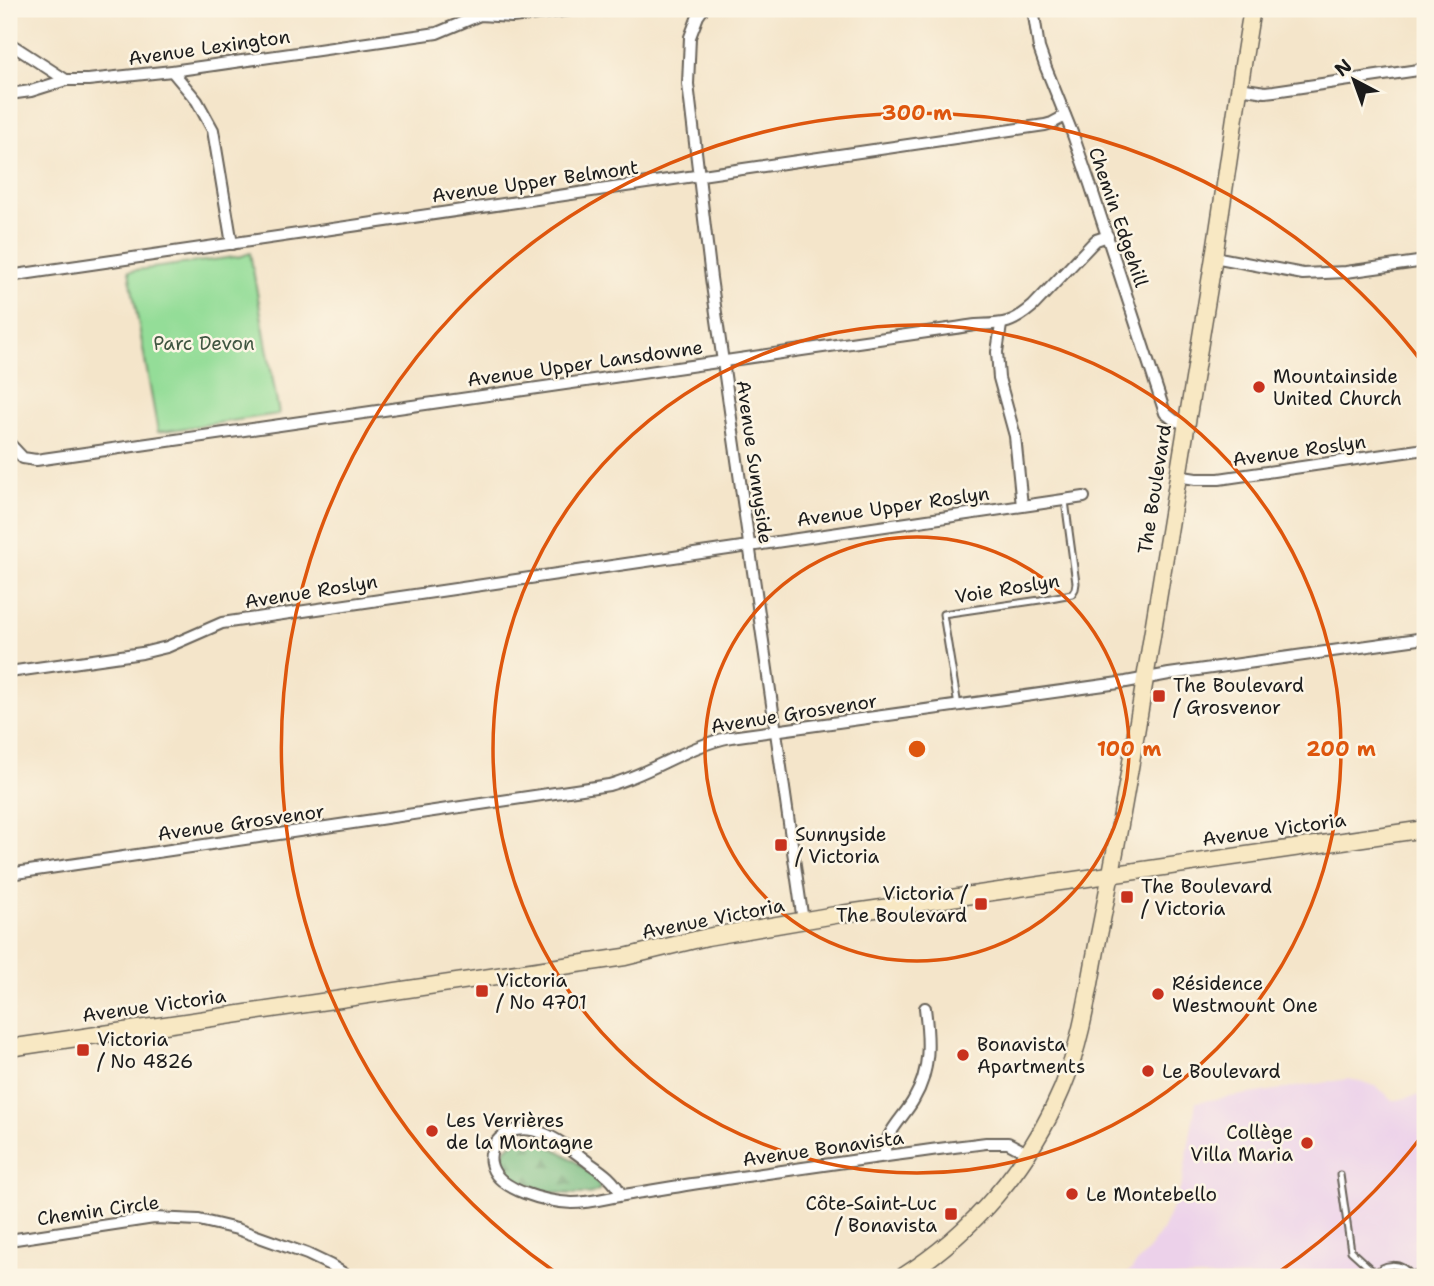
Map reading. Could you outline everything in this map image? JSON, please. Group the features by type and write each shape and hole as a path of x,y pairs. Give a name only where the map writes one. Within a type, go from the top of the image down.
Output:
{"street":[{"path":"455,9 480,15"},
{"name":"Avenue Lexington","path":"9,94 31,91 66,80 172,71 437,33 480,15 512,17 579,9"},
{"name":"Avenue Sunnyside","path":"703,9 690,37 688,83 711,278 803,921"},
{"name":"Chemin Edgehill","path":"1033,9 1039,48 1108,236 1165,412 1174,420 1186,424"},
{"name":"The Boulevard","path":"902,1277 932,1257 968,1226 1009,1180 1052,1112 1081,1031 1112,874 1145,678 1252,9"},
{"path":"9,43 66,80"},
{"path":"1239,88 1265,92 1425,69"},
{"path":"172,71 197,101 213,130 233,244"},
{"name":"Avenue Upper Belmont","path":"9,276 1045,125 1065,116"},
{"name":"Avenue Upper Lansdowne","path":"9,443 23,458 36,460 948,329 1000,325 1023,315 1096,240 1108,236"},
{"path":"1214,257 1303,274 1330,274 1425,261"},
{"path":"1000,325 997,352 999,378 1015,436 1022,506"},
{"name":"Avenue Roslyn","path":"1177,476 1219,479 1425,449"},
{"name":"Avenue Upper Roslyn","path":"624,563 1084,496"},
{"name":"Avenue Roslyn","path":"9,672 142,653 167,647 222,623 624,563"},
{"name":"Avenue Grosvenor","path":"9,874 593,788 623,781 715,740 1425,638"},
{"name":"Avenue Victoria","path":"9,1048 625,957 707,937 841,914 1425,829"},
{"path":"885,1156 887,1139 914,1099 924,1077 929,1047 925,1009"},
{"name":"Avenue Bonavista","path":"621,1195 605,1174 559,1141 543,1133 527,1130 512,1132 501,1138 493,1148 490,1162 497,1175 514,1188 556,1202 580,1203 885,1156 999,1142 1013,1144 1027,1153"},
{"name":"Chemin Circle","path":"9,1240 153,1218 199,1220 237,1229 307,1254 349,1277"}],"lane":[{"name":"Voie Roslyn","path":"958,706 943,614 1072,594 1076,583 1065,499"},
{"path":"1340,1175 1351,1251 1374,1275 1381,1268 1395,1265 1406,1269 1412,1276 1425,1271"}],"shaded area":[{"name":"Collège Villa Maria","path":"1348,1079 1375,1086 1392,1101 1425,1094 1425,1277 1124,1277 1148,1251 1163,1229 1182,1184 1196,1102"}],"green space":[{"name":"Parc Devon","path":"250,253 279,414 158,432 129,271"},
{"path":"522,1139 554,1148 573,1160 598,1181 599,1190 588,1194 556,1193 536,1189 518,1181 503,1167 503,1157 509,1146"}],"place":[{"name":"Mountainside United Church","path":"1259,387"},
{"name":"The Boulevard / Grosvenor","path":"1159,696"},
{"name":"Sunnyside / Victoria","path":"781,845"},
{"name":"The Boulevard / Victoria","path":"1127,897"},
{"name":"Victoria / The Boulevard","path":"981,904"},
{"name":"Victoria / No 4701","path":"482,991"},
{"name":"Résidence Westmount One","path":"1158,994"},
{"name":"Victoria / No 4826","path":"83,1050"},
{"name":"Bonavista Apartments","path":"963,1055"},
{"name":"Le Boulevard","path":"1148,1071"},
{"name":"Les Verrières de la Montagne","path":"432,1131"},
{"name":"Collège Villa Maria","path":"1307,1143"},
{"name":"Le Montebello","path":"1072,1194"},
{"name":"Côte-Saint-Luc / Bonavista","path":"951,1214"}]}
